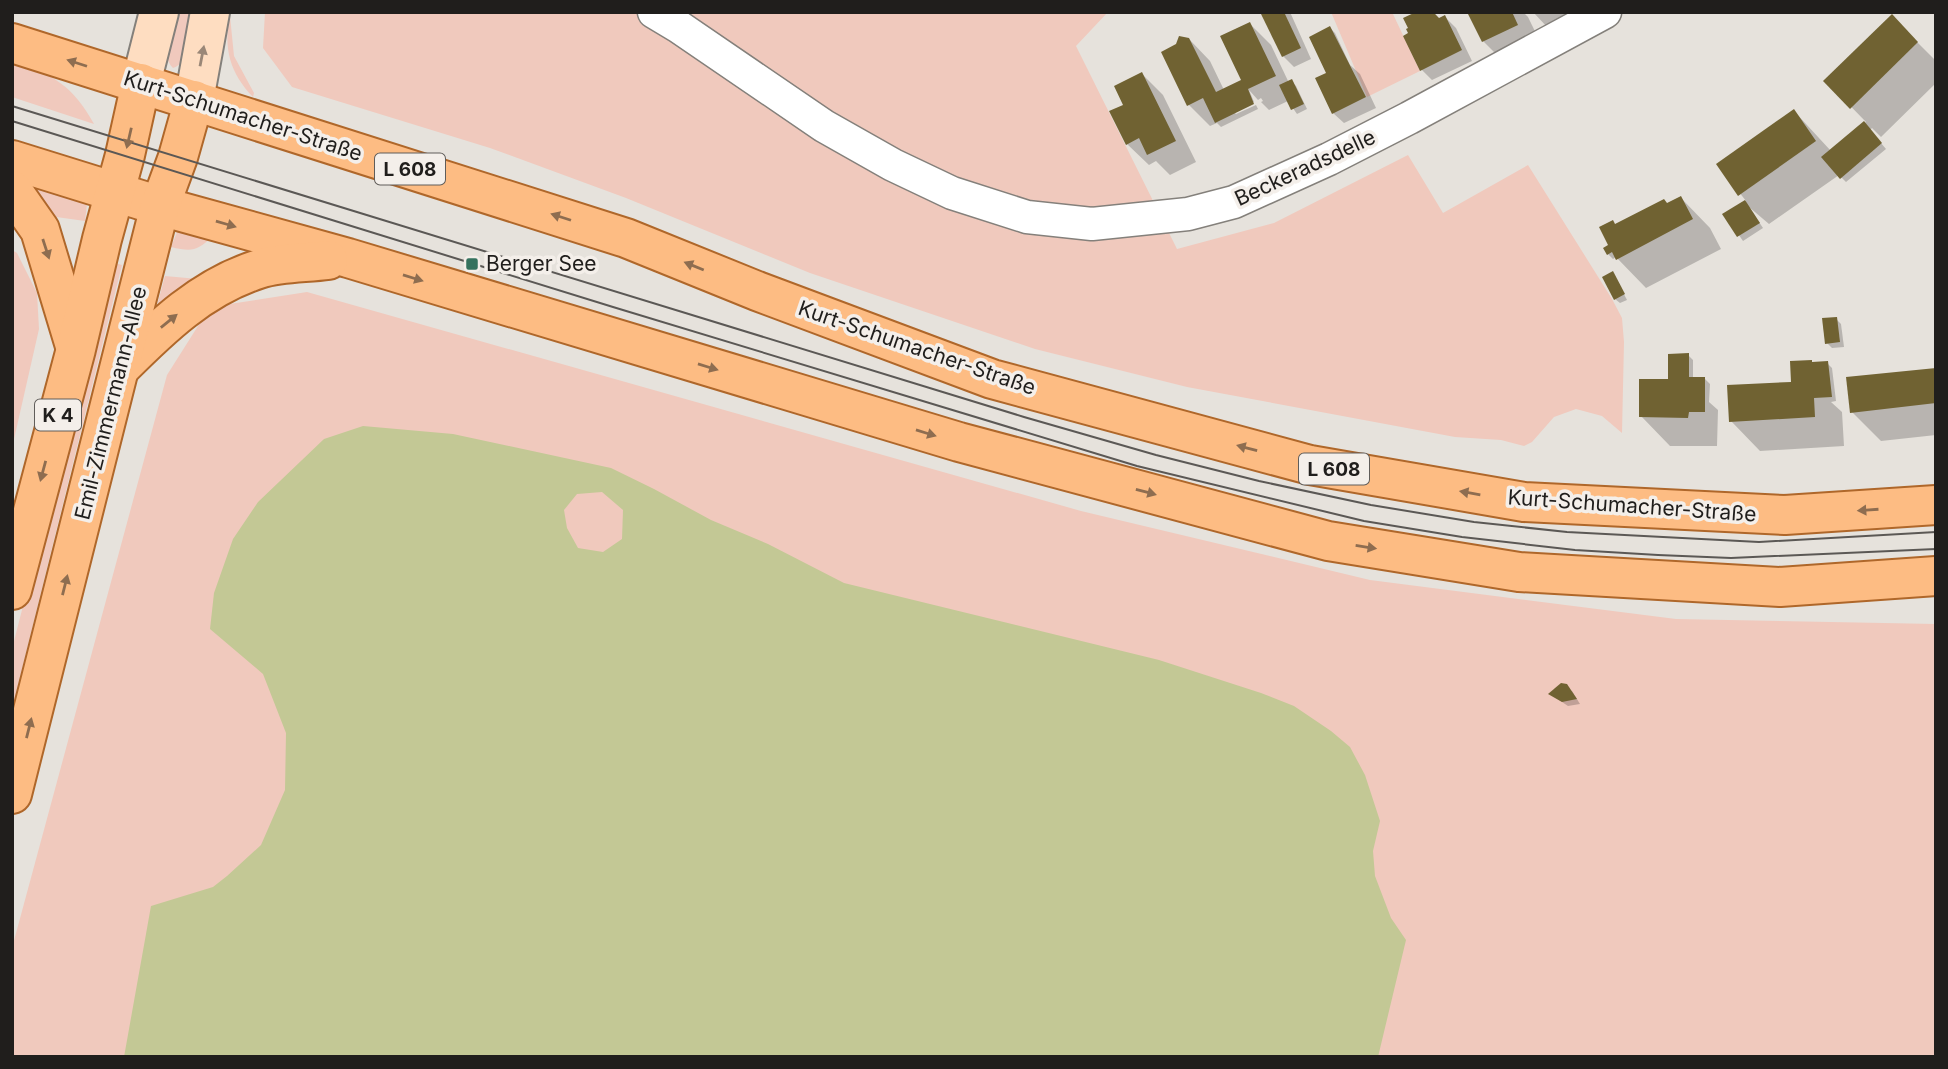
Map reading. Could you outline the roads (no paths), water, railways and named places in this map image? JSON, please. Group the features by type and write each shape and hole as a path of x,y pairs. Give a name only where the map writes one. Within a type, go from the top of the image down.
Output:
{"main road":[{"name":"K 4","path":"12,590 116,192 159,12"},
{"name":"Emil-Zimmermann-Allee","path":"12,794 160,206 178,157 194,100 211,12"},
{"name":"Kurt-Schumacher-Straße","path":"12,43 626,238 757,291 992,379 1310,465 1524,502 1785,515 1936,505"},
{"path":"12,160 959,442 1328,541 1519,572 1780,587 1936,576"},
{"path":"12,190 40,230 76,349"},
{"path":"120,368 163,324 224,282 261,268 348,258"}],"street":[{"name":"Beckeradsdelle","path":"654,12 824,125 952,193 1027,217 1093,224 1188,214 1234,202 1409,118 1605,12"}],"tram line":[{"path":"12,106 1024,417 1259,481 1371,505 1474,522 1567,532 1759,542 1936,532"},
{"path":"12,121 1137,466 1364,521 1462,537 1575,550 1658,555 1731,558 1936,549"}],"place":[{"name":"Berger See","path":"472,264"}]}
